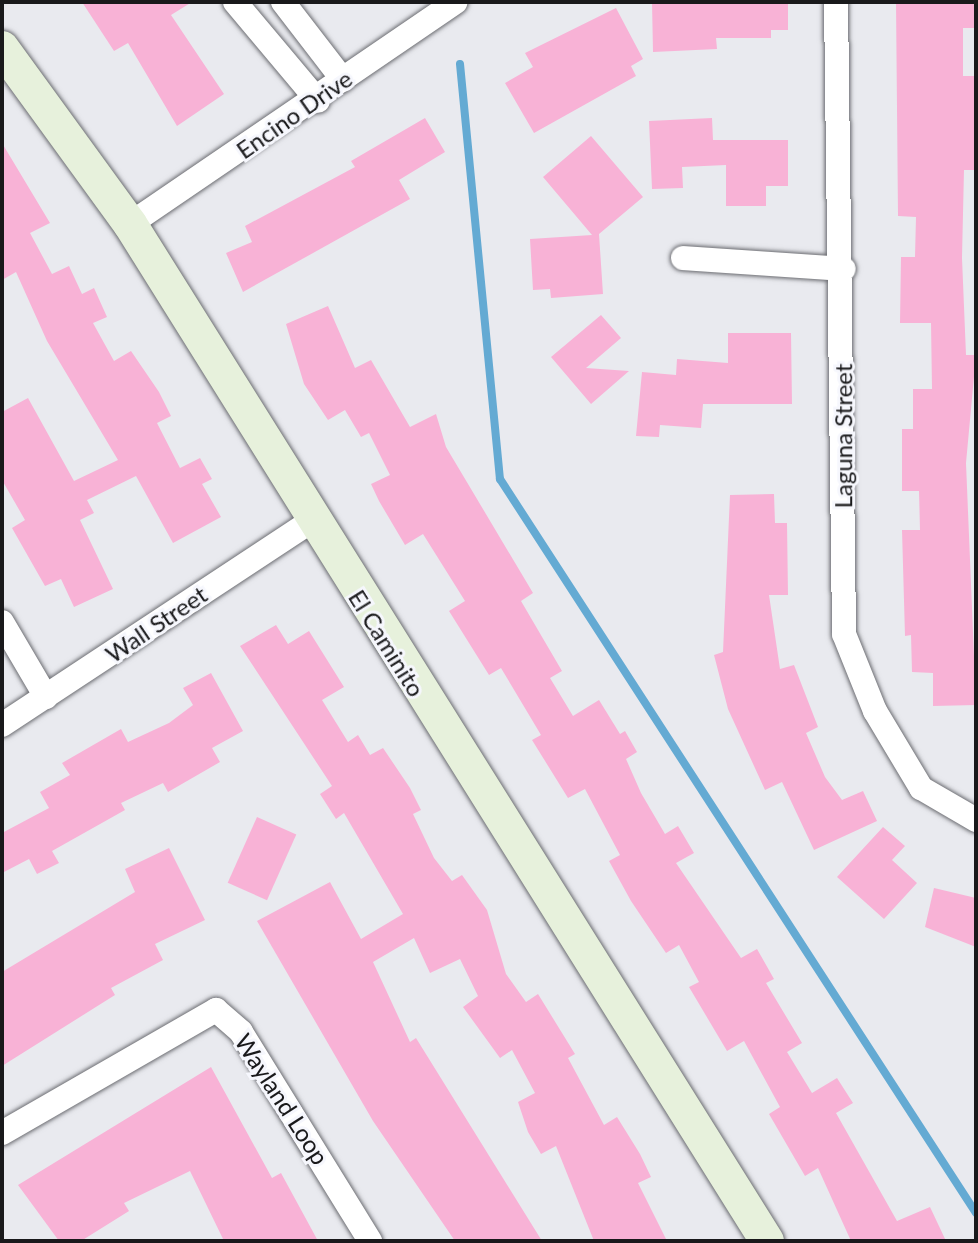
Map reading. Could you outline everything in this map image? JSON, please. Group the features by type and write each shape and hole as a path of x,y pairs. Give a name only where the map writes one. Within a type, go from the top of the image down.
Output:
{"street":[{"path":"235,2 318,101"},
{"path":"283,2 343,80"},
{"name":"Encino Drive","path":"130,224 318,101 343,80 456,2"},
{"name":"Laguna Street","path":"836,2 844,269 844,634 875,711 921,788 976,820"},
{"name":"El Caminito","path":"2,48 130,224 310,522 767,1241"},
{"path":"683,258 844,269"},
{"name":"Wall Street","path":"2,725 310,522"},
{"path":"2,622 46,697"},
{"name":"Wayland Loop","path":"2,1133 216,1010 241,1032 370,1241"}],"building":[{"path":"82,2 192,2 171,15 224,94 177,126 128,43 114,51"},
{"path":"652,2 788,2 788,30 771,30 771,38 716,38 717,49 653,52"},
{"path":"896,2 976,3 976,28 963,28 963,76 976,76 976,156 974,170 964,170 962,258 966,355 976,355 966,463 976,705 933,706 933,673 912,672 911,635 905,636 902,530 920,530 919,491 902,491 902,429 913,429 913,389 932,389 931,323 900,323 901,257 915,257 916,217 898,216"},
{"path":"616,8 643,59 631,66 636,76 534,133 505,83 533,67 525,53"},
{"path":"425,118 445,152 399,180 410,199 243,292 226,253 252,242 245,226 355,167 351,161"},
{"path":"712,118 713,140 788,140 788,186 766,186 766,206 726,206 726,165 682,167 683,188 652,189 649,121"},
{"path":"591,136 643,197 599,234 603,294 551,298 550,289 533,290 530,239 592,235 543,177"},
{"path":"2,143 50,223 30,233 52,274 69,266 82,294 94,288 107,317 93,323 114,361 131,351 171,416 157,423 180,468 200,458 212,479 202,484 221,517 173,543 136,476 87,500 94,513 80,520 113,589 74,607 61,579 45,586 12,528 25,520 2,480 2,412 28,398 74,481 118,460 47,341 16,272 2,280"},
{"path":"328,306 355,368 371,360 410,427 436,414 446,447 533,593 521,601 562,671 550,678 573,716 599,700 620,734 625,731 637,752 626,759 641,793 665,834 678,826 694,853 676,863 741,958 757,949 774,979 766,983 802,1043 787,1052 812,1093 837,1078 853,1103 836,1113 897,1221 930,1207 946,1241 851,1241 818,1168 805,1176 769,1114 780,1107 744,1041 727,1051 689,987 699,982 679,945 666,953 631,901 609,861 620,855 585,789 568,798 532,740 541,735 501,668 489,675 449,611 465,601 423,534 405,545 379,501 371,484 390,475 369,433 361,437 345,410 328,420 304,384 286,324"},
{"path":"601,315 621,338 586,368 629,371 591,404 551,357"},
{"path":"728,333 791,333 792,404 703,404 701,428 660,425 659,437 636,436 642,372 676,375 677,359 728,363"},
{"path":"774,494 775,523 787,523 788,595 769,595 780,669 794,665 818,727 806,733 825,777 842,800 863,791 877,821 814,850 782,782 765,790 728,709 714,655 723,652 730,495"},
{"path":"276,625 288,644 309,631 344,687 322,700 348,742 358,735 370,755 383,748 410,788 421,810 413,814 434,858 452,881 462,875 487,910 506,974 526,1002 538,994 575,1054 568,1058 604,1125 617,1117 640,1154 651,1177 638,1183 667,1241 594,1241 556,1146 541,1154 528,1132 518,1102 535,1093 512,1050 500,1058 463,1007 478,996 460,959 430,973 414,938 373,962 410,1042 416,1038 542,1241 455,1241 373,1121 257,921 330,882 361,939 403,914 344,813 336,819 320,794 332,786 240,646"},
{"path":"211,673 243,731 212,748 220,762 168,792 163,783 121,803 125,810 52,851 59,863 37,874 29,859 2,873 2,833 49,808 40,792 70,775 62,763 121,729 128,742 169,723 193,705 183,688"},
{"path":"257,817 296,834 267,900 228,883"},
{"path":"883,827 905,846 892,860 917,883 884,919 837,877"},
{"path":"169,848 205,920 155,944 163,960 111,988 115,995 2,1066 2,972 135,892 125,869"},
{"path":"934,888 976,898 976,947 925,927"},
{"path":"211,1067 272,1178 281,1173 318,1241 224,1241 190,1171 124,1203 129,1211 81,1241 59,1241 18,1185"}],"waterway":[{"path":"460,64 500,479 976,1213"}]}
